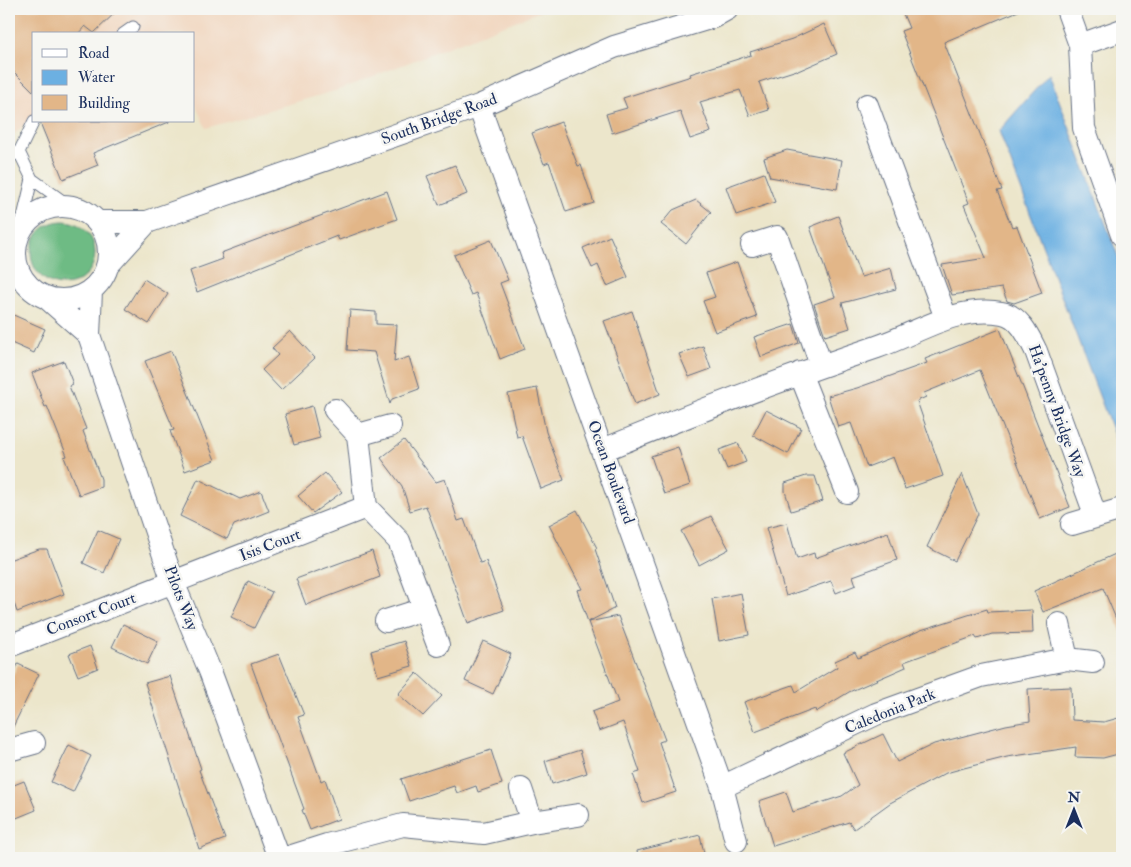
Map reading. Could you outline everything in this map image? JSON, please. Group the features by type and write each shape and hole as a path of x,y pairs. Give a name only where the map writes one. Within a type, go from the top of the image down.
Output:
{"street":[{"name":"South Bridge Road","path":"98,222 147,222 479,106 614,47 713,17 728,9"},
{"path":"1067,9 1080,45 1084,128 1122,235"},
{"path":"1080,45 1122,30"},
{"path":"867,105 946,318"},
{"name":"Ocean Boulevard","path":"479,106 722,787 736,841"},
{"path":"9,288 40,295 62,301 78,298 92,291 102,279 108,265 110,250 106,235 98,222 85,212 71,207 55,206 40,212 28,221 14,247 16,265 22,279 40,295 90,335"},
{"name":"South Bridge Road","path":"108,265 147,222"},
{"path":"752,245 777,237 821,365"},
{"name":"Pilots Way","path":"92,291 90,335 174,582 213,680 279,858"},
{"name":"Ha'penny Bridge Way","path":"603,450 726,400 879,346 946,318 978,310 1005,313 1025,328 1036,351 1096,517"},
{"path":"800,373 847,492"},
{"path":"335,410 358,435 366,508 399,541 438,644"},
{"path":"358,435 390,426"},
{"name":"Isis Court","path":"174,582 366,508"},
{"path":"1072,524 1122,509"},
{"name":"Consort Court","path":"9,646 174,582"},
{"path":"386,621 424,608"},
{"path":"1059,624 1067,659"},
{"name":"Caledonia Park","path":"722,787 885,711 981,676 1067,659 1093,662"},
{"path":"9,750 34,744"},
{"path":"521,789 532,822"},
{"path":"286,858 327,844 403,825 484,833 532,822 578,815"}],"lane":[{"path":"33,122 14,154 32,179 71,207"},
{"path":"14,247 32,179"}],"shaded area":[{"path":"9,9 546,9 338,90 206,128 195,104 195,32 32,32 32,119 9,138"}],"green space":[{"path":"57,221 69,221 86,230 93,241 95,253 93,265 86,276 69,285 57,285 45,280 36,271 31,259 31,247 36,235 45,226"}],"water":[{"path":"1049,74 1122,267 1122,456 999,131"}],"building":[{"path":"9,9 119,9 95,32 85,26 80,32 32,32 32,90 9,67"},
{"path":"901,9 1023,9 944,42 1002,190 997,191 1012,227 1017,226 1042,293 1014,303 1007,301 1002,288 952,295 942,265 986,258 964,205 969,203 901,31 909,28"},
{"path":"824,24 837,54 798,71 759,82 769,110 750,116 740,90 700,102 711,132 690,139 680,111 612,133 606,114 627,108 623,98 751,55 750,52 792,39"},
{"path":"41,122 169,122 93,153 98,165 63,179"},
{"path":"561,122 578,166 581,165 594,203 566,212 549,162 544,164 532,133"},
{"path":"787,150 842,160 837,189 770,177 764,158"},
{"path":"455,165 467,194 439,205 427,176"},
{"path":"764,173 775,202 736,215 726,187"},
{"path":"387,191 397,219 339,240 337,236 197,292 190,271 223,259 221,253"},
{"path":"696,200 711,212 686,244 661,224 673,210"},
{"path":"838,216 861,277 891,268 896,289 842,303 850,328 825,336 814,304 835,297 810,227"},
{"path":"610,236 628,277 607,286 598,265 592,268 583,248"},
{"path":"491,240 508,280 500,283 525,349 500,359 476,293 471,295 454,255"},
{"path":"737,262 757,317 715,332 703,301 715,297 706,273"},
{"path":"144,279 168,294 149,324 125,309"},
{"path":"350,310 376,312 376,324 397,325 394,362 409,357 419,389 392,399 390,404 374,352 347,350"},
{"path":"632,311 660,394 635,404 604,321"},
{"path":"9,313 45,329 34,353 9,342"},
{"path":"793,324 799,343 761,357 754,337"},
{"path":"1000,329 1070,507 1040,519 980,370 924,393 926,397 917,401 943,476 905,489 893,457 867,467 851,423 838,427 828,396 857,388 927,363 925,359"},
{"path":"290,331 315,358 281,390 262,370 278,355 272,348"},
{"path":"703,346 711,369 689,377 679,354"},
{"path":"171,351 215,460 185,471 170,431 174,430 145,361"},
{"path":"64,361 73,384 69,386 86,429 83,431 101,479 101,487 79,495 64,457 67,456 32,373"},
{"path":"537,388 546,432 564,480 541,489 522,436 517,437 508,394"},
{"path":"312,406 320,438 294,445 285,414"},
{"path":"766,410 801,428 788,454 753,435"},
{"path":"404,440 436,482 445,479 458,521 464,519 480,563 486,561 504,610 468,623 426,506 410,511 402,486 381,458"},
{"path":"738,443 746,462 727,469 719,450"},
{"path":"678,447 690,485 664,494 651,456"},
{"path":"325,473 342,492 313,513 298,496"},
{"path":"962,474 978,514 955,561 927,547"},
{"path":"806,476 815,476 823,501 791,511 785,491 785,483"},
{"path":"198,479 240,499 261,491 269,511 234,525 227,539 180,516"},
{"path":"577,510 597,548 595,549 615,608 588,622 577,590 582,589 549,525"},
{"path":"711,516 729,549 699,565 681,531"},
{"path":"787,523 797,559 814,553 815,558 888,532 897,560 853,576 856,585 836,593 831,581 786,596 766,528"},
{"path":"98,530 119,539 104,573 83,563"},
{"path":"39,549 47,549 64,594 17,612 9,588 9,560"},
{"path":"372,551 380,577 306,605 296,579"},
{"path":"1122,551 1122,633 1103,588 1043,612 1034,591"},
{"path":"248,581 272,592 254,628 231,617"},
{"path":"741,593 749,635 719,641 712,599"},
{"path":"987,609 988,612 1032,610 1033,633 992,634 977,639 975,636 904,662 906,667 849,692 816,712 815,709 755,732 744,702 793,685 796,692 837,667 835,661 855,652 858,658 921,630"},
{"path":"618,616 665,740 659,742 676,792 643,803 633,774 640,772 623,722 599,731 592,712 618,702 588,622"},
{"path":"123,624 158,641 147,664 112,647"},
{"path":"404,641 412,666 378,676 371,651"},
{"path":"483,641 511,654 493,694 465,681"},
{"path":"90,646 98,668 78,676 69,654"},
{"path":"279,654 304,715 298,717 321,781 325,779 339,819 310,830 251,664"},
{"path":"18,664 39,674 9,735 9,682"},
{"path":"417,673 442,696 423,716 398,694"},
{"path":"170,676 201,769 199,770 225,839 199,849 145,683"},
{"path":"1071,687 1072,720 1104,722 1122,717 1122,753 1103,758 1075,757 1076,747 1007,757 964,768 946,773 890,803 854,829 849,822 773,846 759,801 786,792 793,812 842,796 858,785 843,753 883,734 897,762 934,744 1006,725 1030,721 1028,689"},
{"path":"69,745 91,756 73,792 51,782"},
{"path":"491,750 502,784 478,792 476,786 457,793 454,786 409,801 401,779"},
{"path":"580,750 587,773 552,784 545,761"},
{"path":"24,781 36,810 14,819 9,805 9,787"},
{"path":"700,835 705,858 638,858 637,851"}]}
